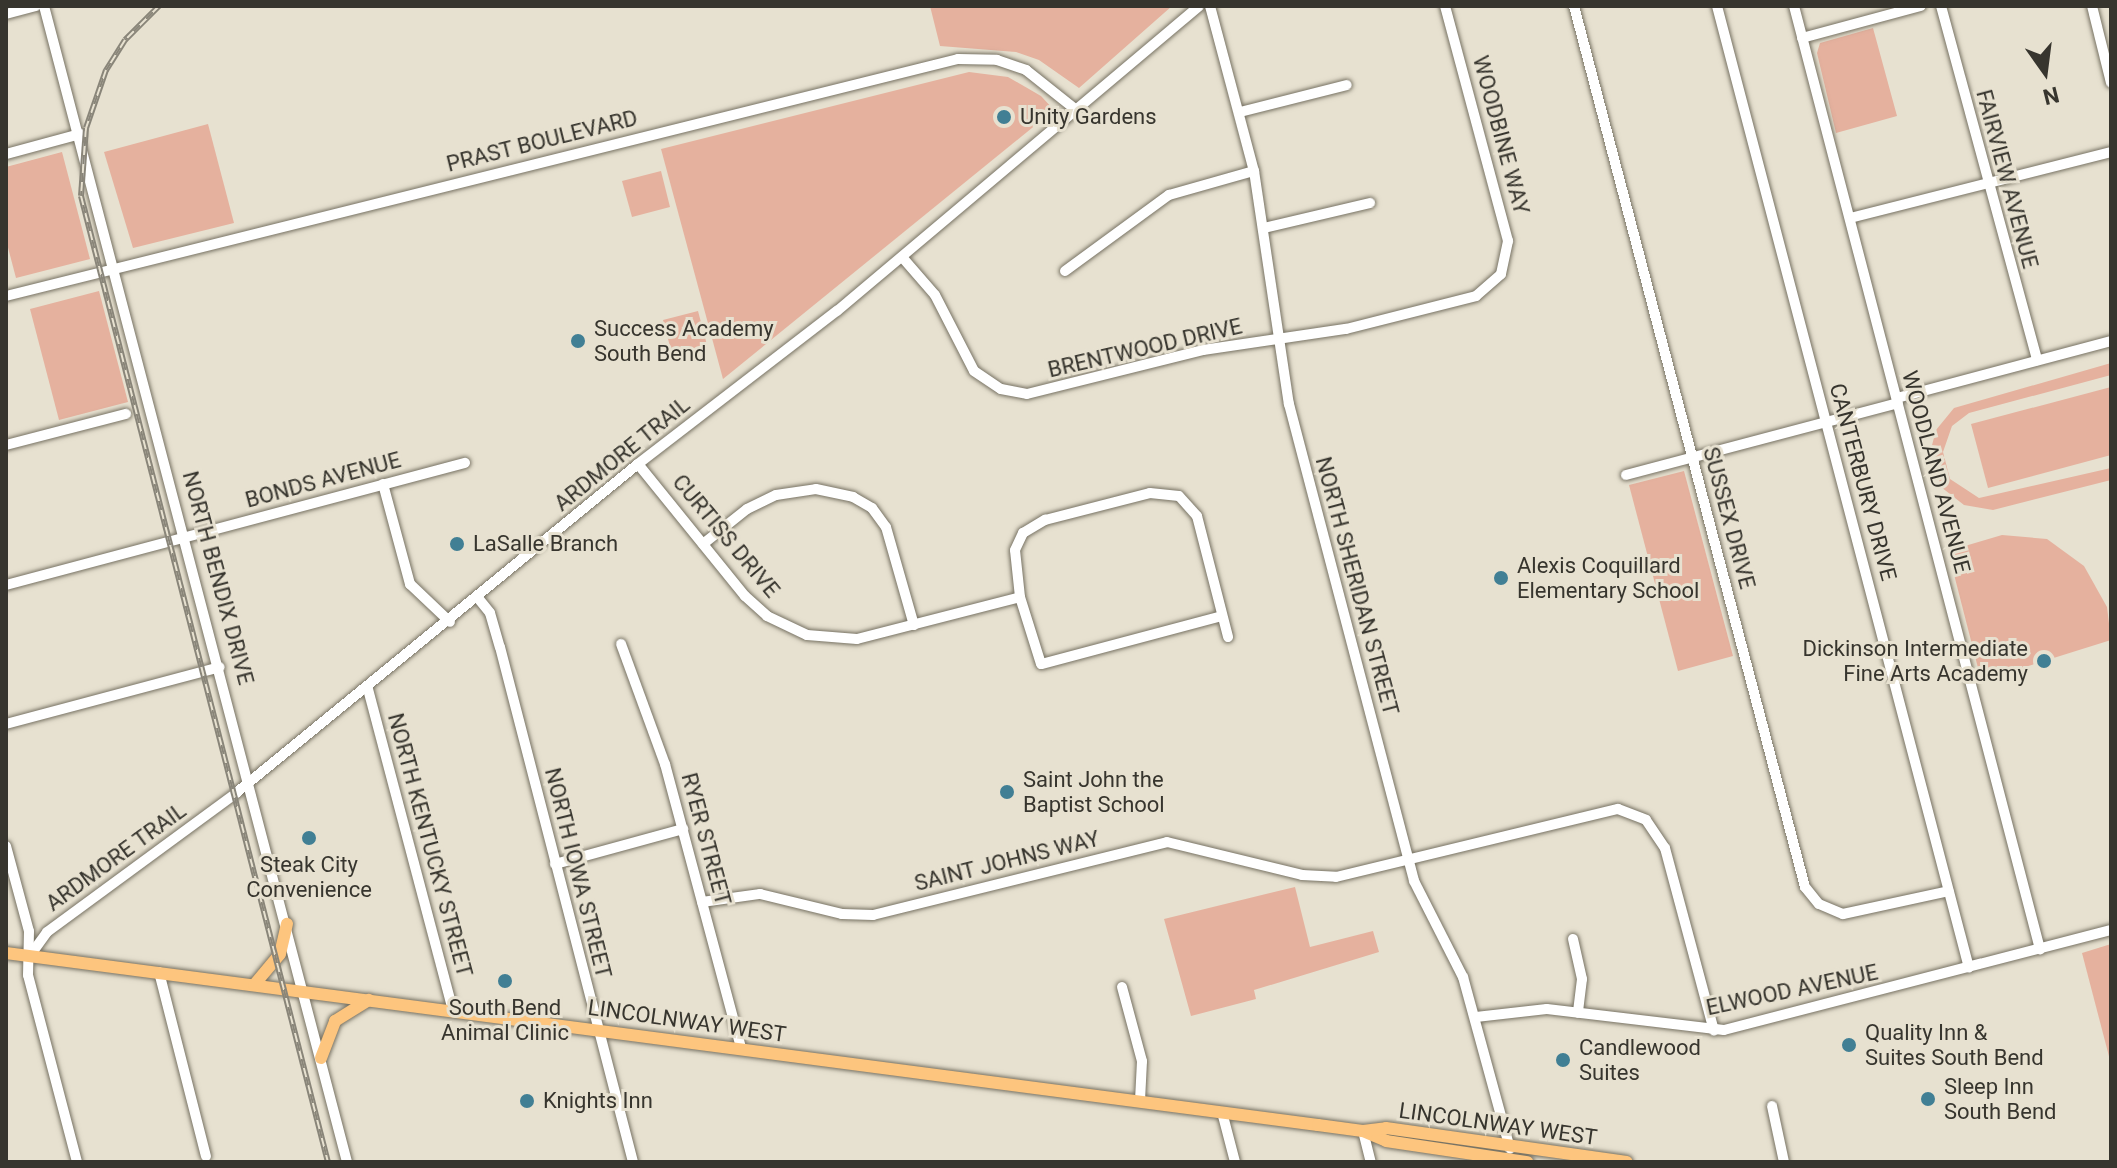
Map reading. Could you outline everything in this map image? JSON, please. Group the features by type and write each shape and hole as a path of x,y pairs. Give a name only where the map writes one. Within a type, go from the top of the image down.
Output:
{"main road":[{"path":"254,985 268,974 280,954 287,924"},
{"name":"LINCOLNWAY WEST","path":"6,953 1363,1131 1386,1128 1627,1162"},
{"path":"321,1058 335,1021 369,1000"},
{"name":"LINCOLNWAY WEST","path":"1363,1131 1386,1141 1527,1162"}],"street":[{"path":"6,14 36,6"},
{"name":"NORTH BENDIX DRIVE","path":"44,6 116,268 347,1162"},
{"name":"ARDMORE TRAIL","path":"29,957 47,932 250,782 368,689 638,464 902,257 1199,6"},
{"name":"NORTH SHERIDAN STREET","path":"1210,6 1254,171 1289,404 1409,860 1420,897 1463,977 1513,1161"},
{"name":"WOODBINE WAY","path":"1445,6 1506,229 1508,251 1501,274"},
{"name":"SUSSEX DRIVE","path":"1574,6 1805,887 1819,904 1843,914 1949,891"},
{"name":"CANTERBURY DRIVE","path":"1717,6 1969,968"},
{"name":"WOODLAND AVENUE","path":"1794,6 2040,949"},
{"path":"1802,38 1921,6"},
{"name":"FAIRVIEW AVENUE","path":"1941,6 2037,360"},
{"path":"2092,6 2111,83"},
{"name":"PRAST BOULEVARD","path":"6,296 958,59 997,60 1026,70 1075,109"},
{"path":"1240,112 1347,85"},
{"path":"6,154 80,134"},
{"path":"1850,218 2111,152"},
{"path":"1065,271 1109,243 1169,195 1254,171"},
{"path":"1264,228 1370,203"},
{"name":"BRENTWOOD DRIVE","path":"902,257 935,295 974,371 1015,393 1041,393 1203,350 1277,340 1465,300 1484,292 1501,274"},
{"path":"1626,475 1827,422 2111,341"},
{"path":"6,445 126,414"},
{"name":"BONDS AVENUE","path":"6,585 465,463"},
{"name":"CURTISS DRIVE","path":"638,464 767,616 807,635 857,639 1020,597"},
{"path":"383,484 410,584 450,622"},
{"path":"703,544 747,509 776,495 816,489 853,497 872,508 886,527 914,625"},
{"path":"1222,616 1041,664 1020,597 1015,550 1031,527 1161,491 1179,496 1197,516 1228,637"},
{"name":"NORTH IOWA STREET","path":"478,598 490,613 500,647 633,1162"},
{"name":"RYER STREET","path":"621,644 683,829 741,1048"},
{"path":"6,724 220,667"},
{"name":"NORTH KENTUCKY STREET","path":"368,689 453,1011"},
{"name":"SAINT JOHNS WAY","path":"702,902 760,894 842,914 873,915 1155,843 1194,845 1312,877 1349,875 1599,811 1637,814 1661,837 1714,1031"},
{"path":"555,864 683,829"},
{"path":"6,846 29,931 28,975 77,1162"},
{"name":"ELWOOD AVENUE","path":"1476,1017 1530,1008 1714,1031 2111,930"},
{"path":"1573,939 1582,979 1578,1013"},
{"path":"159,972 206,1156"},
{"path":"1122,987 1142,1061 1140,1101"},
{"path":"1772,1106 1784,1162"},
{"path":"1222,1112 1233,1161"},
{"path":"1363,1131 1371,1162"}],"shaded area":[{"path":"930,6 1172,6 1079,88 1039,60 1016,52 940,46"},
{"path":"1873,28 1897,116 1836,133 1817,53 1820,43"},
{"path":"969,72 1008,77 1041,96 1054,110 723,379 661,149"},
{"path":"208,124 234,223 133,248 104,152"},
{"path":"62,152 90,259 16,278 6,240 6,167"},
{"path":"661,171 670,207 632,217 622,181"},
{"path":"99,291 128,402 59,420 30,309"},
{"path":"698,311 707,345 672,354 663,320"},
{"path":"2111,363 2111,375 1969,413 1952,426 1943,452 1950,479 1979,498 2111,468 2111,480 1993,510 1964,505 1941,487 1931,449 1936,430 1954,408"},
{"path":"2111,387 2111,455 1988,488 1971,424"},
{"path":"1684,471 1733,656 1678,671 1629,485"},
{"path":"2002,535 2047,539 2084,566 2107,607 2111,640 1993,677 1978,668 1948,551"},
{"path":"1295,887 1310,947 1373,931 1379,952 1254,990 1256,999 1191,1016 1164,919"},
{"path":"2111,944 2111,1064 2082,953"}],"railway":[{"path":"159,6 125,40 106,70 86,128 81,196 328,1162"}],"place":[{"name":"Unity Gardens","path":"1004,117"},
{"name":"Success Academy South Bend","path":"578,341"},
{"name":"LaSalle Branch","path":"457,544"},
{"name":"Alexis Coquillard Elementary School","path":"1501,578"},
{"name":"Dickinson Intermediate Fine Arts Academy","path":"2044,661"},
{"name":"Saint John the Baptist School","path":"1007,792"},
{"name":"Steak City Convenience","path":"309,838"},
{"name":"South Bend Animal Clinic","path":"505,981"},
{"name":"Quality Inn & Suites South Bend","path":"1849,1045"},
{"name":"Candlewood Suites","path":"1563,1060"},
{"name":"Sleep Inn South Bend","path":"1928,1099"},
{"name":"Knights Inn","path":"527,1101"}]}
